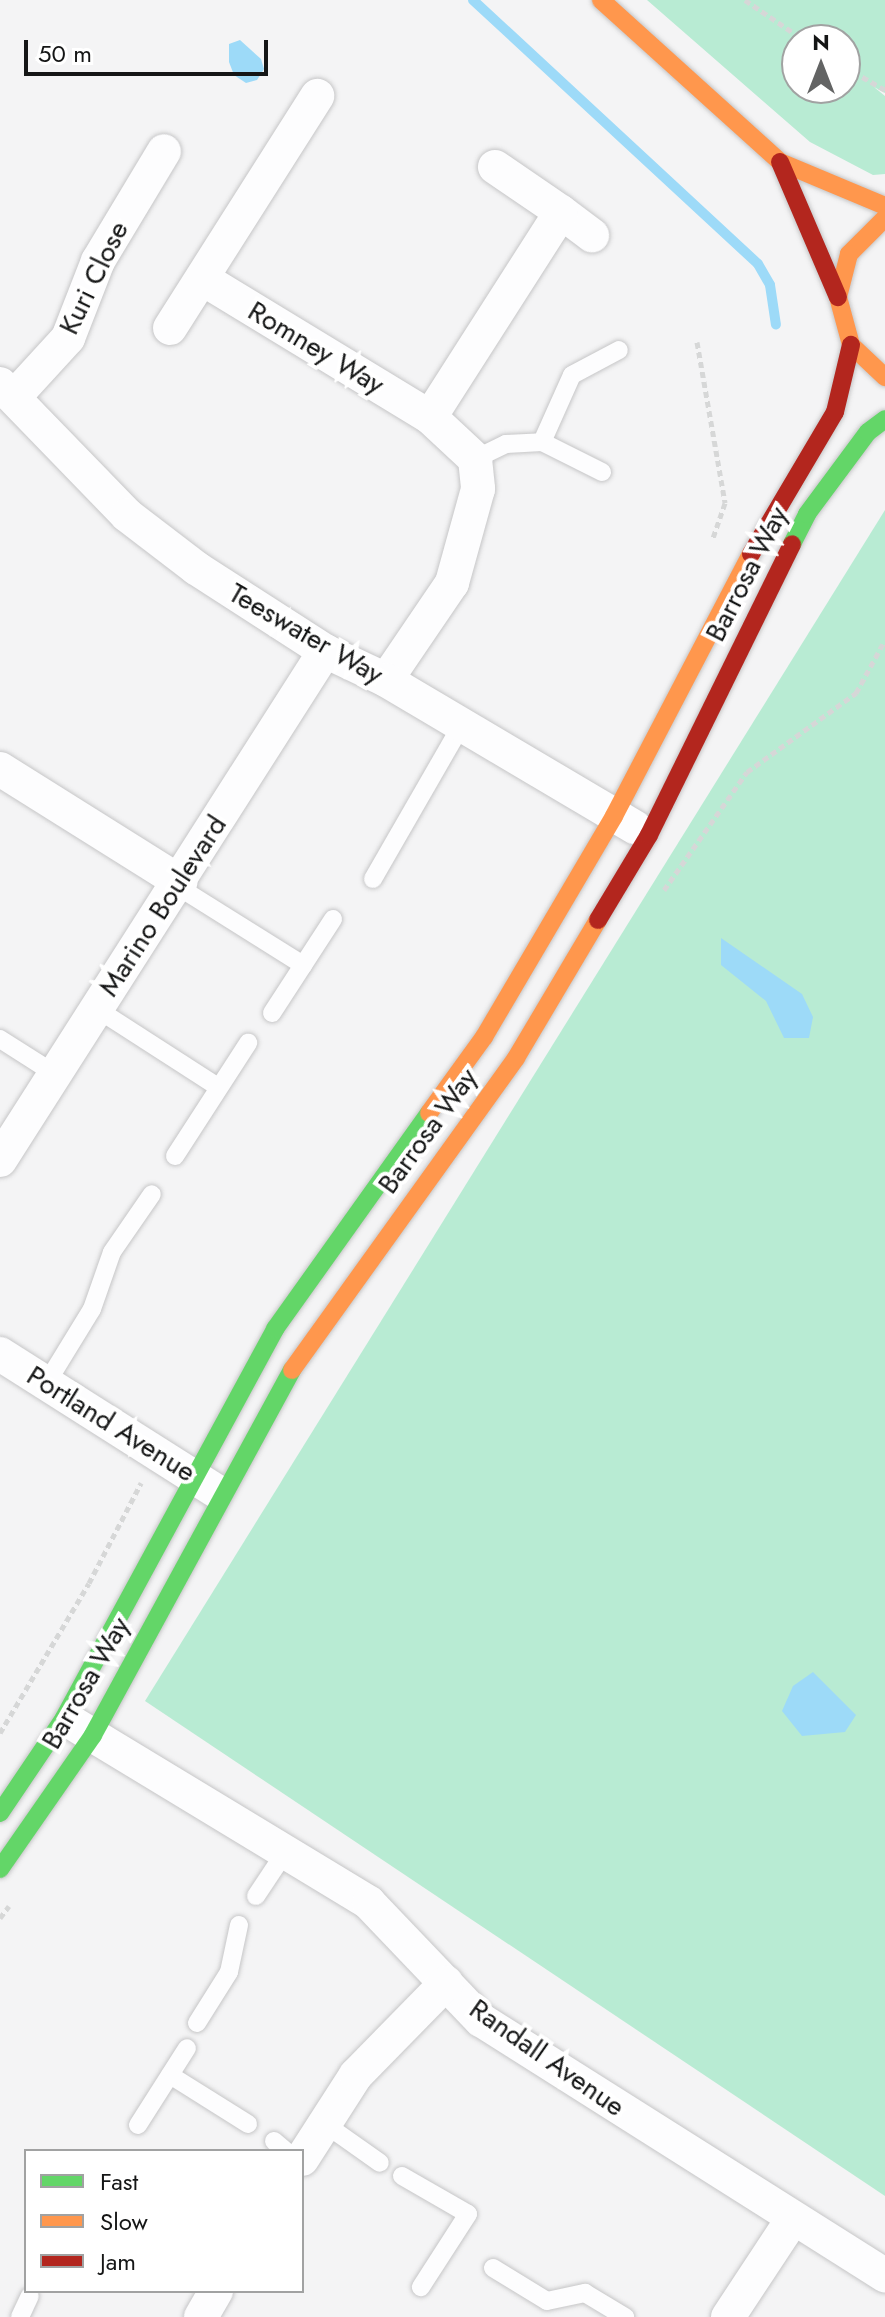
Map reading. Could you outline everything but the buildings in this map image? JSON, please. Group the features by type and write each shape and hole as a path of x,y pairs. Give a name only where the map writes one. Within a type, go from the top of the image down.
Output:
{"street":[{"path":"601,0 780,162 885,206"},
{"path":"170,328 317,96"},
{"name":"Kuri Close","path":"7,390 68,338 98,261 164,151"},
{"path":"780,162 838,297 851,345 885,377"},
{"path":"495,167 592,235"},
{"path":"430,417 561,212"},
{"path":"838,297 849,254 862,236 885,218"},
{"name":"Romney Way","path":"203,279 430,417 475,459"},
{"name":"Barrosa Way","path":"0,1813 64,1718 275,1329 484,1037 614,816 773,511 835,412 851,345"},
{"name":"Teeswater Way","path":"7,390 127,515 196,568 325,651 386,680 649,835"},
{"name":"Barrosa Way","path":"0,1869 93,1735 221,1495 307,1343 516,1058 649,835 807,514 868,432 885,419"},
{"path":"386,680 452,583 478,489 475,459"},
{"name":"Marino Boulevard","path":"0,1160 325,651"},
{"path":"0,769 178,884"},
{"name":"Portland Avenue","path":"0,1354 221,1495"},
{"name":"Randall Avenue","path":"64,1718 369,1903 481,2020 792,2220 885,2275"},
{"path":"289,2149 325,2124 356,2075 446,1983"},
{"path":"728,2317 792,2220"},
{"path":"201,2317 215,2293"}],"lane":[{"path":"542,442 572,375 619,350"},
{"path":"475,459 506,444 542,442 602,472"},
{"path":"373,879 461,726"},
{"path":"178,884 303,965"},
{"path":"272,1013 333,919"},
{"path":"97,1009 218,1087"},
{"path":"0,1039 55,1074"},
{"path":"175,1156 248,1043"},
{"path":"46,1384 92,1309 112,1252 152,1194"},
{"path":"256,1896 286,1851"},
{"path":"197,2023 229,1972 239,1925"},
{"path":"138,2125 187,2048"},
{"path":"170,2075 248,2124"},
{"path":"325,2124 380,2163"},
{"path":"402,2176 468,2214 421,2287"},
{"path":"493,2268 547,2301 585,2293 625,2317"},
{"path":"20,2317 30,2296"}],"path":[{"path":"745,0 781,24"},
{"path":"861,76 885,90"},
{"path":"697,342 725,503"},
{"path":"655,904 747,772 856,693 885,640"},
{"path":"0,1918 16,1895"}],"green space":[{"path":"647,0 885,0 885,93 874,87 885,96 885,174 873,175 810,142"},
{"path":"885,510 885,2196 145,1701"}],"water":[{"path":"240,40 261,59 264,69 257,80 246,83 234,75 229,62 229,44"},
{"path":"721,938 802,994 813,1017 809,1038 784,1038 766,1001 721,965"},
{"path":"813,1672 856,1715 845,1732 802,1736 782,1711 793,1686"}],"waterway":[{"path":"473,0 758,264 770,285 776,325"}],"traffic: fast":[{"path":"792,544 807,514 868,432 885,419"},
{"path":"0,1813 64,1718 275,1329 429,1113"},
{"path":"0,1869 93,1735 292,1370"}],"traffic: slow":[{"path":"601,0 780,162 885,206"},
{"path":"885,218 849,254 838,297 851,345 885,377"},
{"path":"429,1113 484,1037 614,816 751,554"},
{"path":"292,1370 516,1058 598,920"}],"traffic: jam":[{"path":"780,162 838,297"},
{"path":"751,554 835,412 851,345"},
{"path":"598,920 649,835 792,544"}]}
